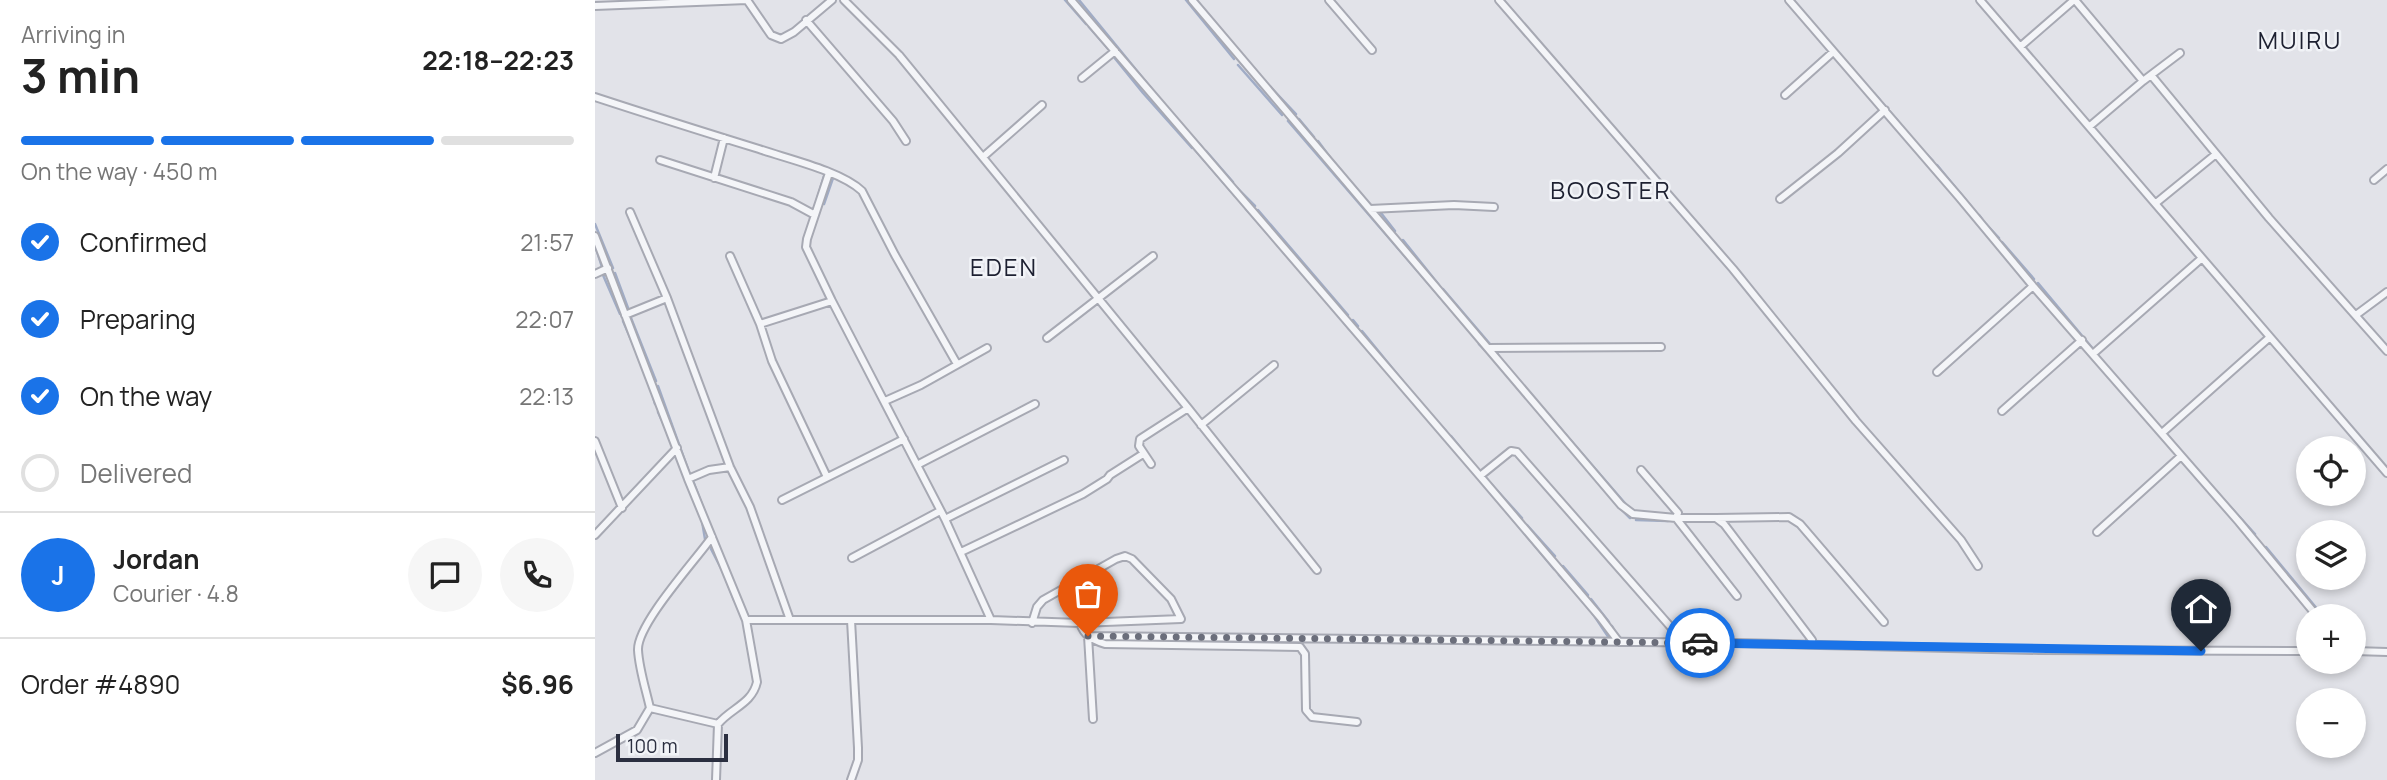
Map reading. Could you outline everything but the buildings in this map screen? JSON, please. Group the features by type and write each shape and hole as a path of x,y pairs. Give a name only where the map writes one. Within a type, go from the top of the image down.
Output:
{"street":[{"path":"595,6 747,0 771,35 781,39 794,32 832,0"},
{"path":"844,0 899,55 1317,570"},
{"path":"1071,0 1480,475 1619,642"},
{"path":"1192,0 1627,510 1633,514 1676,518 1789,517 1800,524 1884,622"},
{"path":"1329,0 1372,50"},
{"path":"1499,0 1733,269 1831,391 1961,540 1978,566"},
{"path":"1789,0 2307,604"},
{"path":"1980,0 2385,468"},
{"path":"2021,46 2075,0 2143,81"},
{"path":"806,20 893,121 906,141"},
{"path":"1082,78 1115,51"},
{"path":"1784,94 1833,52"},
{"path":"2090,126 2180,53"},
{"path":"2151,75 2269,218 2387,351"},
{"path":"595,97 829,173 843,178 862,191 895,256 957,364"},
{"path":"983,157 1042,105"},
{"path":"1780,199 1885,110"},
{"path":"714,178 724,138"},
{"path":"2156,203 2215,154"},
{"path":"660,160 791,202 815,215"},
{"path":"2374,180 2387,169"},
{"path":"829,173 806,247 945,519 991,620"},
{"path":"1370,209 1454,205 1494,207"},
{"path":"630,212 667,298 730,467 750,507 790,620"},
{"path":"595,236 688,479 746,620 757,682 755,691 747,702 719,724 716,780"},
{"path":"730,256 760,324 772,361 827,477"},
{"path":"1047,338 1153,256"},
{"path":"2094,354 2202,258"},
{"path":"595,274 608,268"},
{"path":"1937,372 2033,286"},
{"path":"2356,316 2387,292"},
{"path":"625,315 667,298"},
{"path":"760,324 832,301"},
{"path":"2162,433 2270,337"},
{"path":"2002,411 2082,340"},
{"path":"1488,348 1661,346"},
{"path":"885,401 921,385 988,348"},
{"path":"1201,425 1274,365"},
{"path":"917,465 1035,404"},
{"path":"1151,464 1139,446 1140,439 1188,408"},
{"path":"782,500 904,439"},
{"path":"595,441 622,508"},
{"path":"595,535 677,448"},
{"path":"1480,475 1511,451 1517,452 1676,633 1681,643"},
{"path":"961,552 1083,494 1143,454"},
{"path":"2097,532 2181,456"},
{"path":"945,519 1064,460"},
{"path":"688,479 709,470 730,467"},
{"path":"1641,470 1678,513 1676,518"},
{"path":"852,558 940,511"},
{"path":"1676,518 1737,596"},
{"path":"1716,518 1724,524 1812,640"},
{"path":"595,753 637,730 650,709 637,648 642,631 649,618 712,537"},
{"path":"746,620 991,620 1032,622 1080,623 1181,619 1171,599 1132,559 1125,556 1043,600 1037,607 1032,622"},
{"path":"851,620 858,748 858,760 851,780"},
{"path":"1080,623 1083,632 1105,644 1300,647 1305,654 1306,710 1309,714 1312,717 1357,722"},
{"path":"1088,636 2039,650 2296,651"},
{"path":"1088,636 1093,719"},
{"path":"2366,652 2387,652"},
{"path":"650,709 719,724"}],"waterway":[{"path":"1065,0 1086,24"},
{"path":"1079,0 1151,88"},
{"path":"1186,0 1234,59"},
{"path":"1795,3 1807,16"},
{"path":"1811,21 1816,27"},
{"path":"1089,27 1110,51"},
{"path":"1113,56 1192,148"},
{"path":"1238,65 1282,115"},
{"path":"1262,78 1296,114"},
{"path":"1874,93 1880,100"},
{"path":"1884,105 1898,121"},
{"path":"1299,119 1314,137"},
{"path":"1288,121 1477,340"},
{"path":"1192,136 1202,147"},
{"path":"1318,141 1332,160"},
{"path":"1195,150 1235,196"},
{"path":"1206,151 1233,182"},
{"path":"1926,154 1933,161"},
{"path":"1336,165 1364,198"},
{"path":"1937,165 1975,211"},
{"path":"817,199 824,176"},
{"path":"824,204 833,178"},
{"path":"1237,188 1255,206"},
{"path":"1246,209 1292,262"},
{"path":"1258,210 1348,315"},
{"path":"1381,213 1395,231"},
{"path":"1979,215 1982,219"},
{"path":"595,224 613,268"},
{"path":"1986,224 1999,238"},
{"path":"1403,240 1439,285"},
{"path":"2002,242 2034,279"},
{"path":"595,245 602,267 600,270"},
{"path":"615,273 628,308"},
{"path":"603,275 620,314"},
{"path":"2038,283 2094,350"},
{"path":"1443,289 1490,344"},
{"path":"1334,310 1349,329"},
{"path":"631,318 656,381"},
{"path":"1353,320 1358,326"},
{"path":"623,321 635,349"},
{"path":"1362,331 1402,380"},
{"path":"1359,340 1437,430"},
{"path":"1479,344 1488,353"},
{"path":"1495,350 1502,361"},
{"path":"638,357 642,367"},
{"path":"1522,384 1630,509"},
{"path":"658,386 690,475"},
{"path":"651,389 655,404"},
{"path":"658,412 664,425"},
{"path":"1437,421 1446,431"},
{"path":"2166,433 2181,451"},
{"path":"1451,436 1464,452"},
{"path":"1591,474 1601,486"},
{"path":"1484,476 1522,518"},
{"path":"2206,480 2255,534"},
{"path":"693,481 708,520"},
{"path":"1620,508 1630,518"},
{"path":"1505,510 1554,569"},
{"path":"1636,520 1668,521"},
{"path":"702,521 705,539"},
{"path":"1527,525 1555,556"},
{"path":"2266,547 2313,604"},
{"path":"711,549 734,600"},
{"path":"1563,566 1588,595"},
{"path":"1559,575 1589,608 1609,638"},
{"path":"740,598 747,614"},
{"path":"1591,599 1609,622"},
{"path":"1612,626 1617,635"}],"way so far":[{"path":"1088,636 1700,643"}],"district":[{"name":"MUIRU","path":"2300,39"},
{"name":"BOOSTER","path":"1611,189"},
{"name":"EDEN","path":"1004,266"}],"route":[{"path":"1700,643 2201,651"}]}
